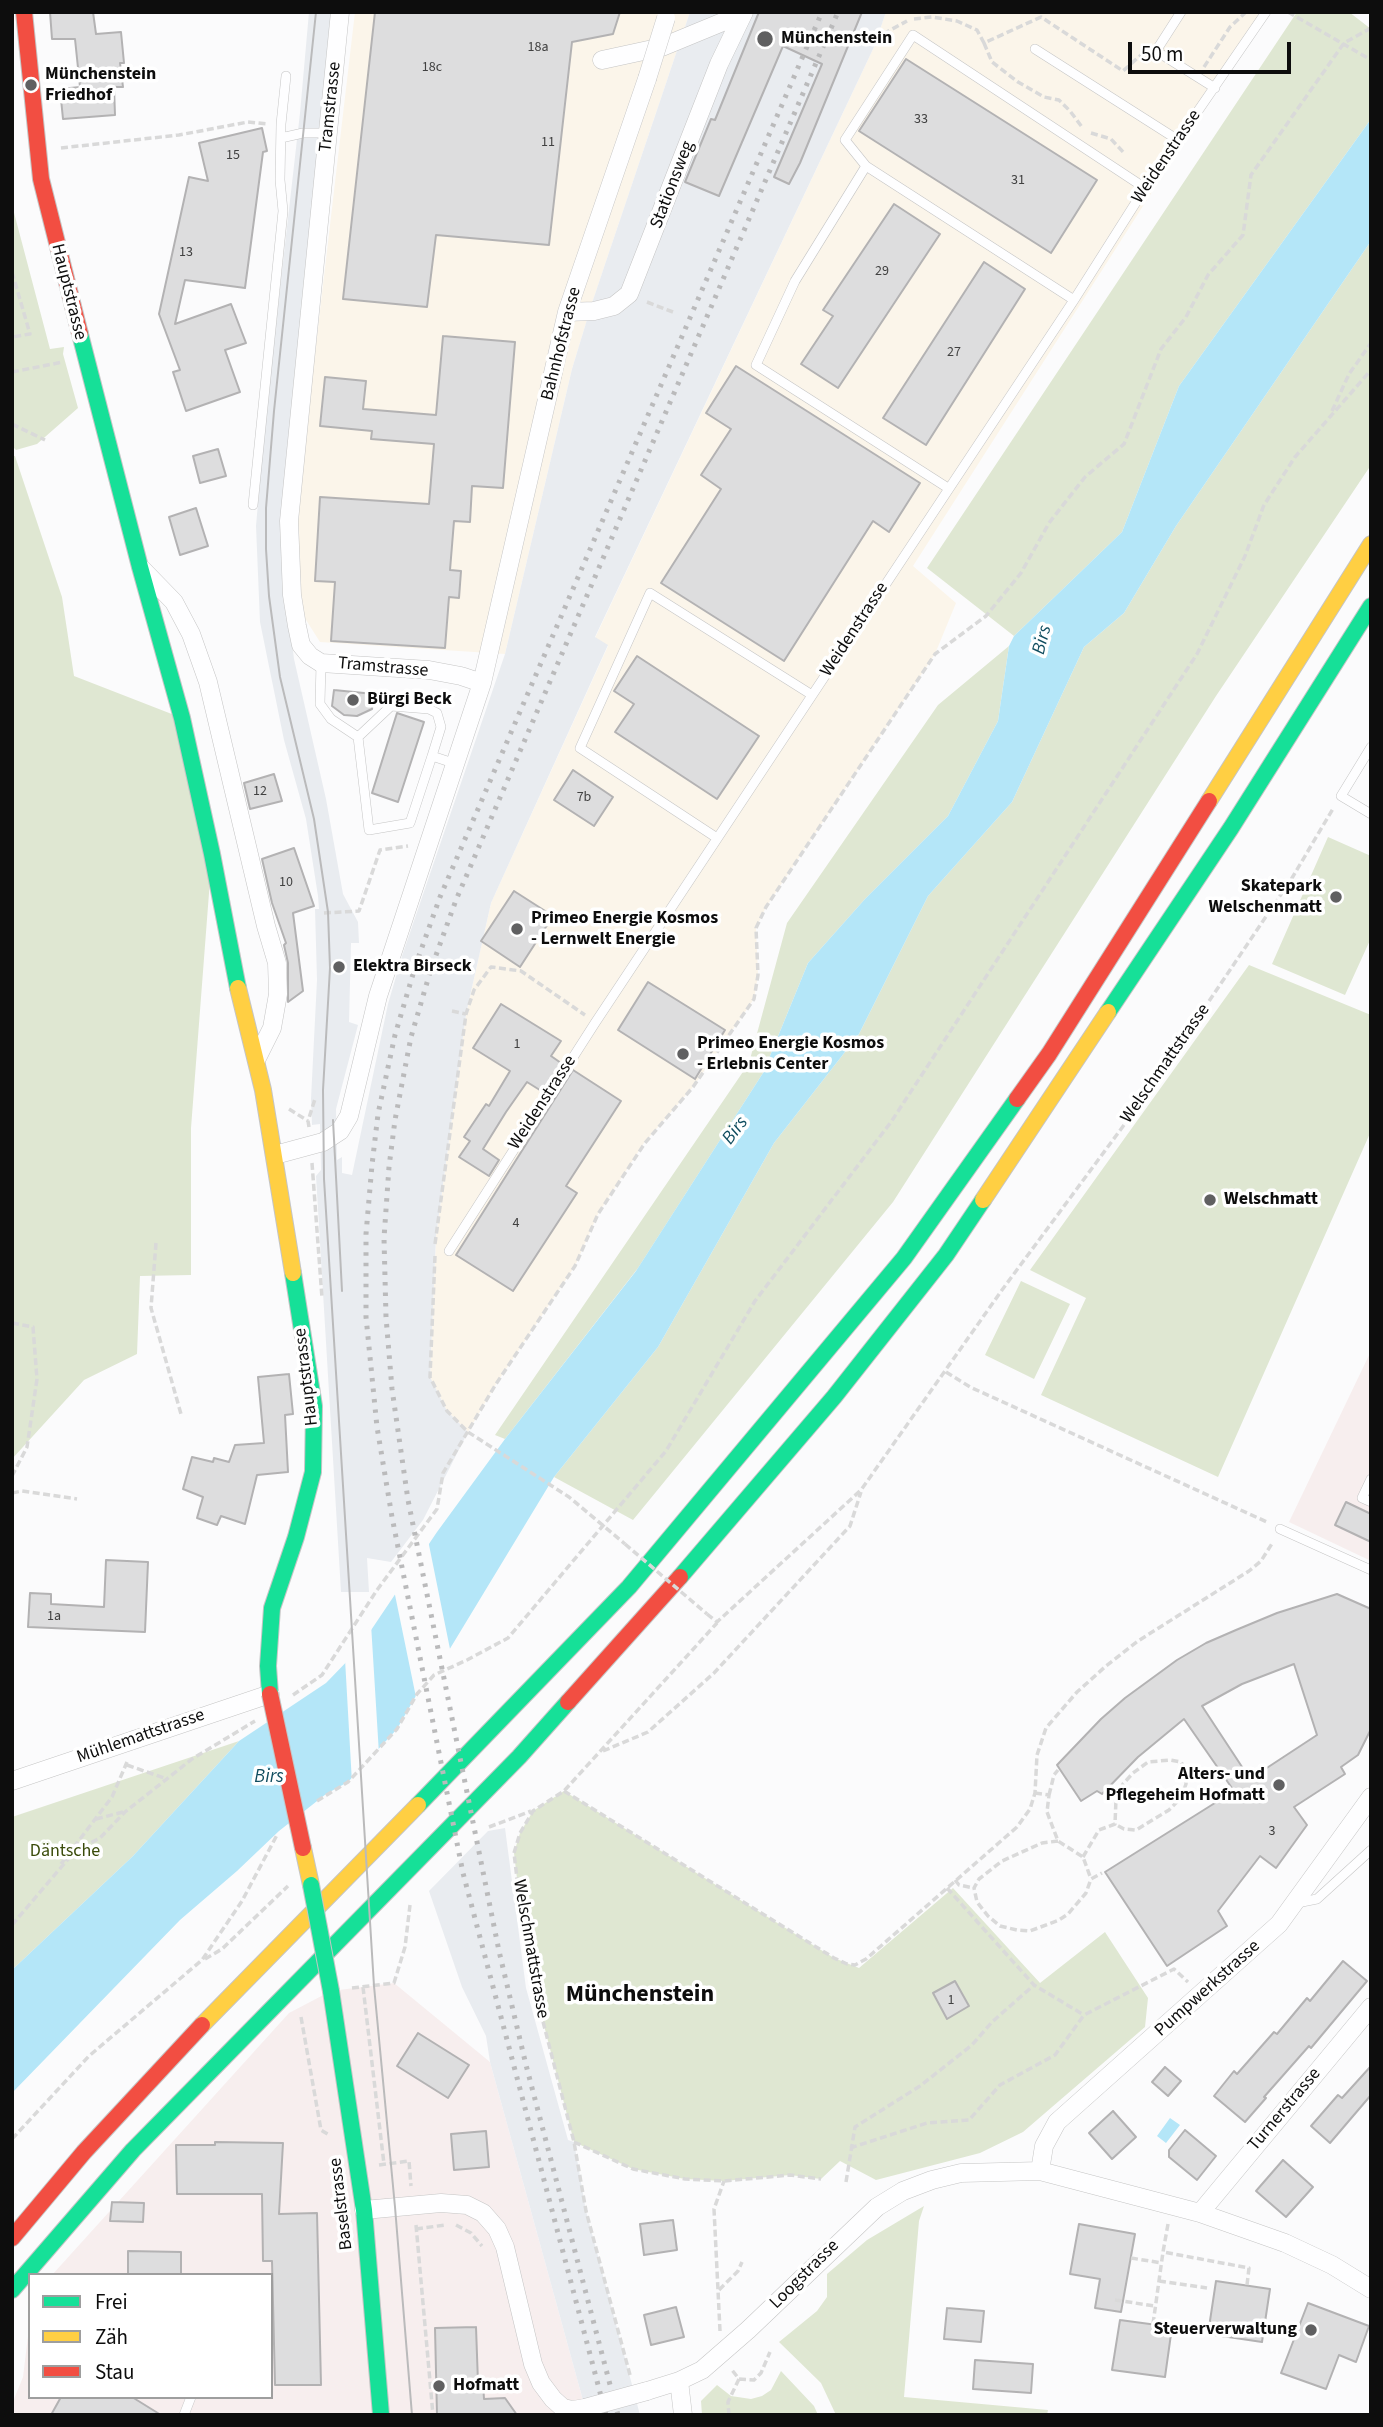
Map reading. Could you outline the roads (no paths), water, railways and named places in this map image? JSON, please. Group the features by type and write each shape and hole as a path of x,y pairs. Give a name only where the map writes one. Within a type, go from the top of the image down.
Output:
{"main road":[{"name":"Hauptstrasse","path":"24,12 46,204 182,718 236,976 257,1058 314,1406 313,1472 306,1505 272,1608 268,1666 279,1696 303,1848"},
{"path":"12,2238 84,2152 204,2024 534,1688 629,1587 904,1258 1049,1054 1371,544"},
{"path":"12,2290 133,2150 519,1757 658,1602 834,1397 946,1255 1231,828 1371,606"},
{"name":"Baselstrasse","path":"303,1848 331,1991 359,2169 381,2415"}],"street":[{"name":"Tramstrasse","path":"341,12 289,521 292,595 297,626 301,645 310,656 321,663 429,670 482,683"},
{"name":"Bahnhofstrasse","path":"482,683 567,312 647,79 667,12"},
{"name":"Stationsweg","path":"602,60 662,47 743,13"},
{"name":"Stationsweg","path":"567,312 594,311 614,306 629,294 719,64 743,13"},
{"name":"Hauptstrasse","path":"140,567 174,602 200,658 277,963 278,994 272,1028 257,1058"},
{"path":"275,1155 310,1147 334,1136 346,1124 377,996 482,683"},
{"name":"Mühlemattstrasse","path":"12,1780 279,1696"},
{"name":"Pumpwerkstrasse","path":"1040,2171 1044,2146 1057,2122 1279,1924 1371,1797"},
{"name":"Turnerstrasse","path":"1200,2213 1371,2007"},
{"name":"Loogstrasse","path":"364,2210 441,2203 467,2205 483,2213 497,2229 505,2247 533,2364 541,2383 563,2408 585,2408 679,2381 702,2370 877,2207 903,2191 961,2173 1040,2171 1200,2213 1284,2243 1332,2265 1371,2289"},
{"path":"679,2381 683,2415"}],"lane":[{"path":"1181,12 1156,51 1214,88"},
{"name":"Weidenstrasse","path":"449,1251 595,1023 1074,300 1145,188 1266,12"},
{"path":"1074,300 866,166 845,140 913,35 1145,188"},
{"path":"1035,49 1178,140"},
{"path":"253,505 283,211 280,180 281,124 286,76"},
{"path":"281,138 303,133 329,133"},
{"path":"866,166 795,281 755,365 948,488"},
{"path":"717,838 580,748 650,593 812,695"},
{"path":"321,663 320,704 331,719 358,737 369,830 410,823 441,727 437,713 429,709 391,706 358,737"},
{"path":"1371,747 1341,796 1371,814"},
{"path":"432,756 456,764"},
{"path":"1371,1479 1362,1498 1371,1502"},
{"path":"1280,1529 1371,1570"},
{"path":"1292,1905 1317,1899 1371,1850"}],"water":[{"name":"Birs","path":"1371,119 1371,241 1176,526 1124,613 1084,647 1012,802 928,896 859,1034 774,1143 658,1347 554,1477 434,1675 417,1694 397,1729 348,1782 326,1794 279,1831 180,1920 12,2093 12,1970 133,1856 239,1741 326,1683 357,1651 437,1532 505,1439 636,1271 763,1073 808,963 865,899 948,816 998,721 1009,646 1014,636 1122,532 1179,386"},
{"path":"1170,2118 1180,2125 1166,2143 1157,2136"}],"tram line":[{"path":"316,12 274,411 266,508 266,549 269,596 280,677 314,819 328,912 330,968 323,1090 324,1179 374,1986 412,2415"},
{"path":"333,1120 342,1291"}],"railway":[{"path":"606,2415 463,1873 392,1517 377,1427 366,1317 366,1234 372,1165 378,1114 395,1035 440,897 822,12"},
{"path":"618,2415 526,2065 499,1951 408,1500 392,1389 386,1317 384,1238 389,1167 411,1037 431,969 456,900 838,12"}],"place":[{"name":"Münchenstein","path":"765,39"},
{"name":"Münchenstein Friedhof","path":"31,85"},
{"name":"Bürgi Beck","path":"353,700"},
{"name":"Skatepark Welschenmatt","path":"1336,897"},
{"name":"Primeo Energie Kosmos - Lernwelt Energie","path":"517,929"},
{"name":"Elektra Birseck","path":"339,967"},
{"name":"Primeo Energie Kosmos - Erlebnis Center","path":"683,1054"},
{"name":"Welschmatt","path":"1210,1200"},
{"name":"Alters- und Pflegeheim Hofmatt","path":"1279,1785"},
{"name":"Steuerverwaltung","path":"1311,2330"},
{"name":"Hofmatt","path":"439,2386"}],"district":[{"name":"Münchenstein","path":"640,1996"}],"park label":[{"name":"Däntsche","path":"65,1852"}]}
